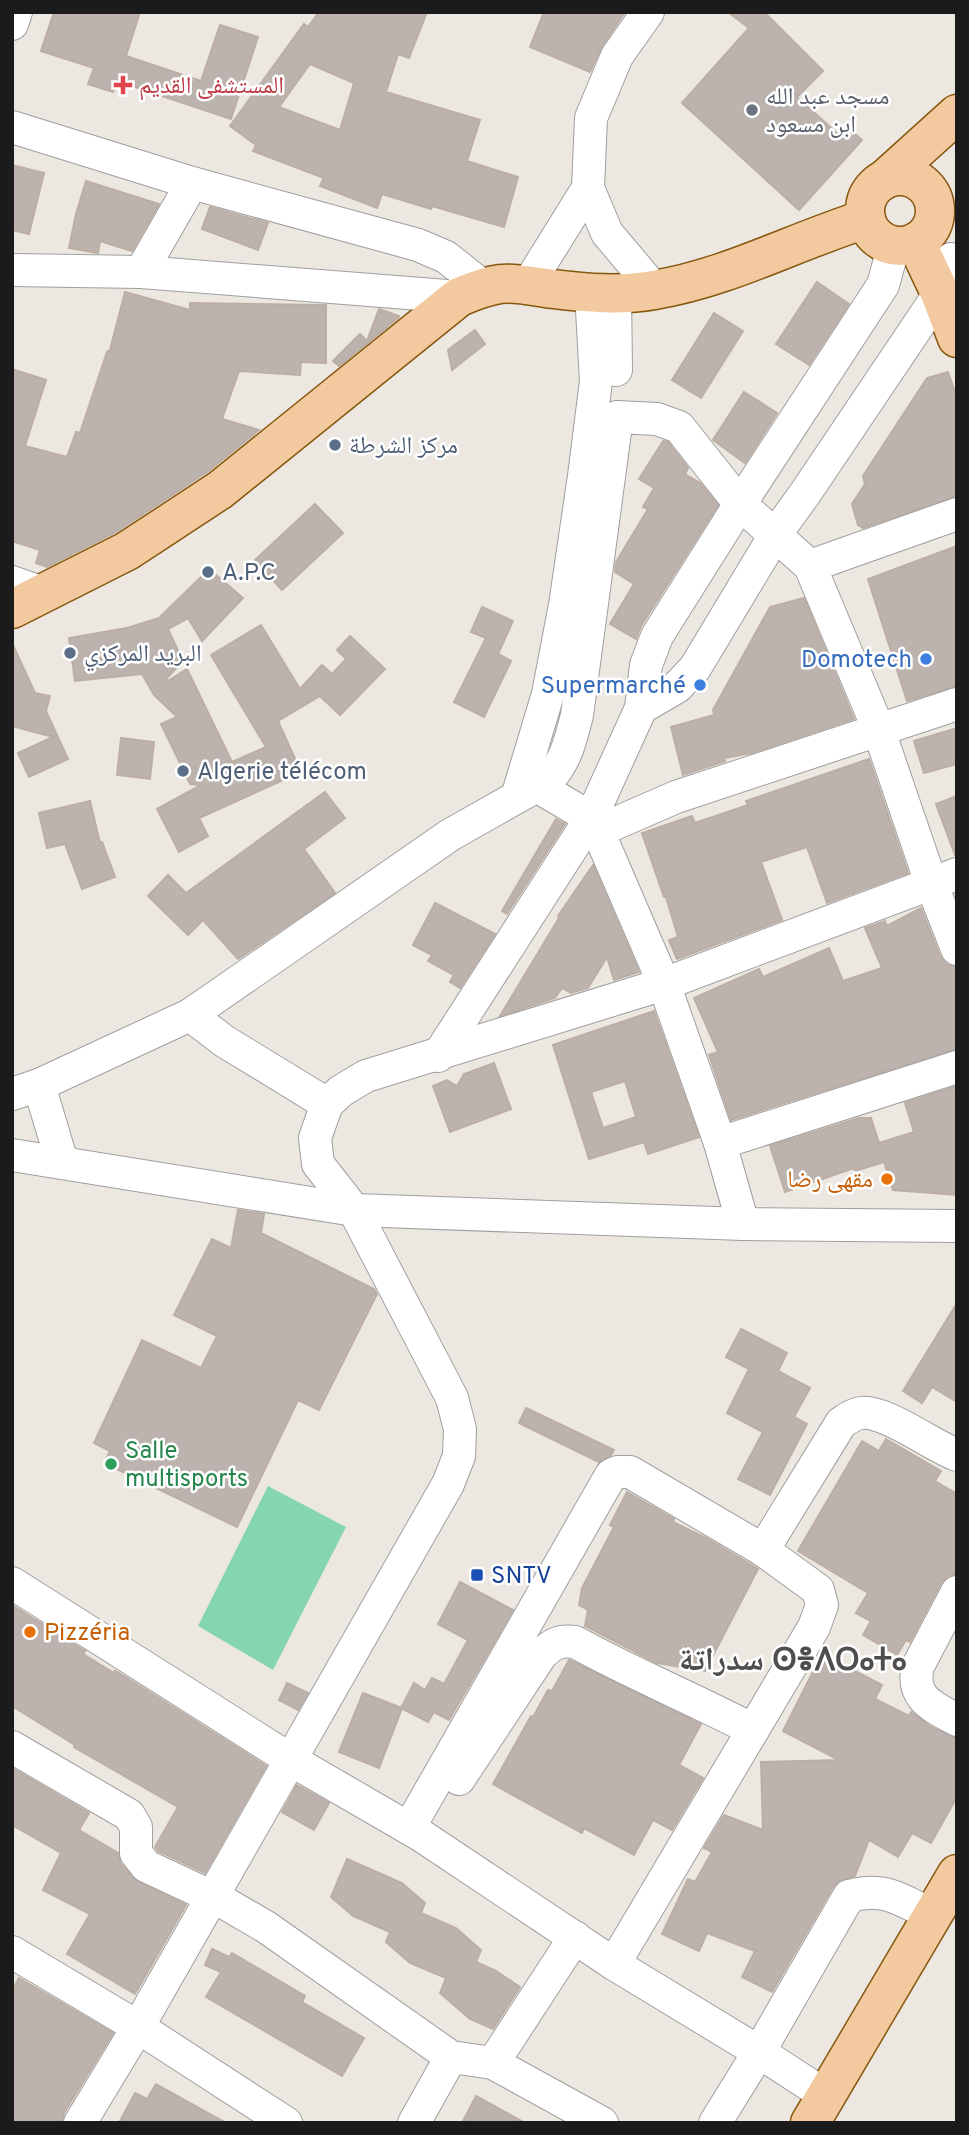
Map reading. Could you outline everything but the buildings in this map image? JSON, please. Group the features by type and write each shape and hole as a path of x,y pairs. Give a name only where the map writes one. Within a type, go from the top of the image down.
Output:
{"main road":[{"path":"920,228 876,236 866,219 869,197 875,187 957,114"},
{"path":"920,228 940,184 957,134"},
{"path":"884,180 895,176 906,177 917,180 926,187 920,228 949,275 957,338"},
{"path":"12,609 29,588 127,551 220,490 472,293 499,284 603,293 654,290 728,270 823,232 866,219"},
{"path":"823,2114 945,1915 957,1874"}],"street":[{"path":"12,24 16,12"},
{"path":"648,12 617,55 591,118 588,188 607,233 654,290"},
{"path":"12,127 192,183 418,245 446,257 472,293"},
{"path":"141,272 192,183"},
{"path":"527,286 588,188"},
{"path":"438,1056 594,824 640,708 646,665 657,636 920,228"},
{"path":"12,270 141,272 472,293"},
{"path":"640,708 677,687 695,668 775,535 949,275"},
{"path":"62,1162 26,1089 190,1015 450,835 526,787 549,779 560,766 570,743 577,715 617,417 603,293"},
{"path":"526,787 565,605 596,381 603,293"},
{"path":"617,417 657,419 679,427 740,504 810,566 944,879 957,949"},
{"path":"810,566 957,514"},
{"path":"594,824 957,704"},
{"path":"526,787 594,824 664,984 720,1143 743,1224"},
{"path":"79,2123 138,2027 386,1596 448,1484 459,1456 460,1429 452,1398 354,1210 318,1164 315,1138 327,1104 341,1091 366,1076 438,1056 664,984 944,879"},
{"path":"190,1015 224,1041 327,1104"},
{"path":"720,1143 957,1067"},
{"path":"12,1155 354,1210 743,1224 957,1226"},
{"path":"763,1550 841,1423 850,1417 860,1413 880,1415 937,1447 957,1455"},
{"path":"415,1832 611,1475 630,1472 763,1550 818,1590 822,1605 814,1627 614,1964"},
{"path":"957,1592 918,1666 915,1678 916,1686 930,1705 957,1720"},
{"path":"17,1596 415,1832 614,1964 759,2052 823,2114"},
{"path":"415,1832 541,1655 556,1642 575,1642 753,1730"},
{"path":"12,1747 129,1815 136,1827 136,1853 140,1861 266,1927 451,2057 493,2063 602,2123"},
{"path":"715,2123 849,1896 873,1891 945,1915"},
{"path":"493,2063 575,1937"},
{"path":"12,1952 138,2027 286,2123"},
{"path":"414,2123 451,2057"}],"green space":[{"path":"268,1486 346,1527 273,1670 198,1626"}],"place":[{"name":"المستشفى القديم","path":"123,85"},
{"name":"مسجد عبد الله ابن مسعود","path":"752,110"},
{"name":"مركز الشرطة","path":"335,445"},
{"name":"A.P.C","path":"208,572"},
{"name":"البريد المركزي","path":"70,653"},
{"name":"Domotech","path":"926,659"},
{"name":"Supermarché","path":"700,685"},
{"name":"Algerie télécom","path":"183,771"},
{"name":"مقهى رضا","path":"887,1179"},
{"name":"Salle multisports","path":"111,1464"},
{"name":"SNTV","path":"477,1575"},
{"name":"Pizzéria","path":"30,1632"}],"district":[{"name":"سدراتة ⵙⴻⴷⵔⴰⵜⴰ","path":"793,1659"}]}
